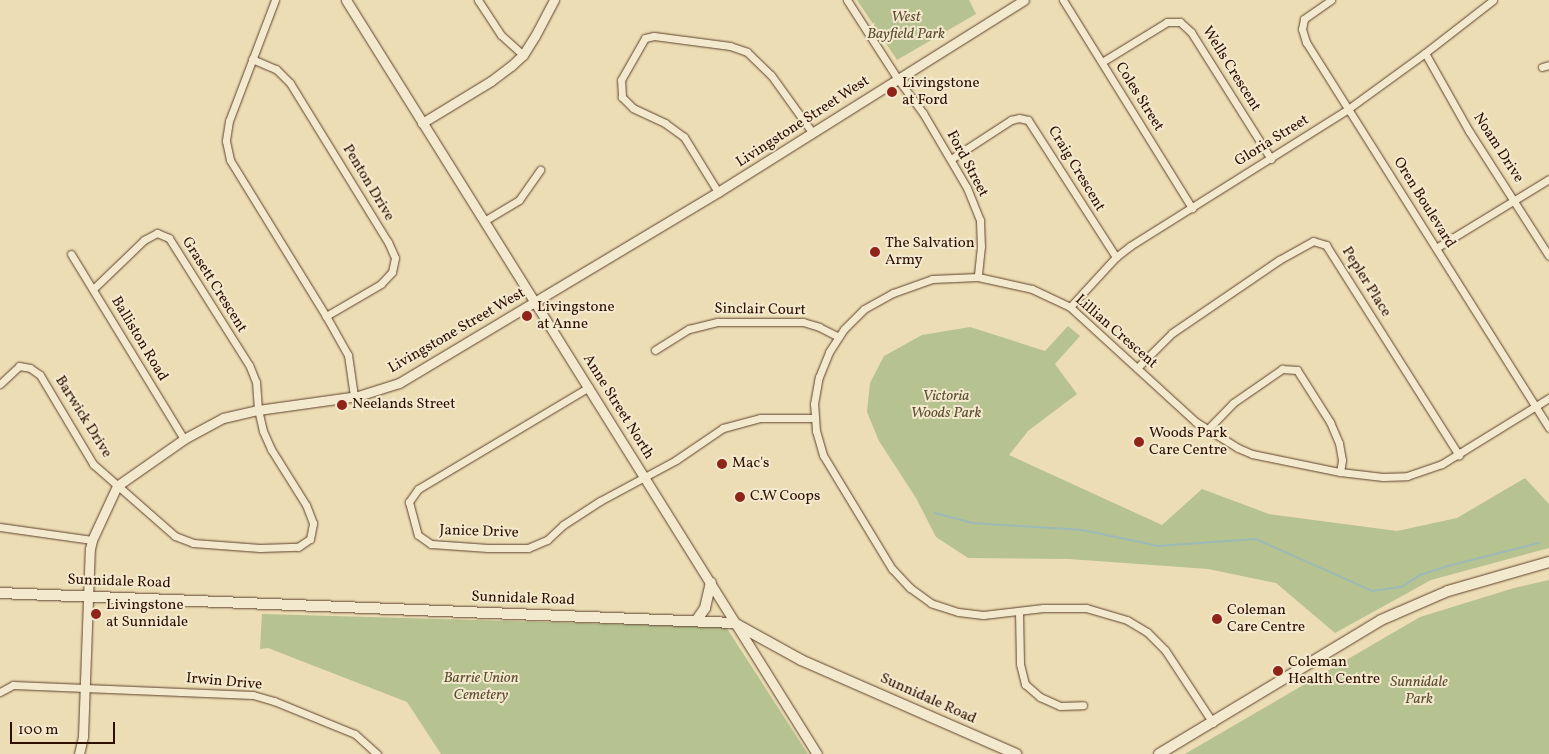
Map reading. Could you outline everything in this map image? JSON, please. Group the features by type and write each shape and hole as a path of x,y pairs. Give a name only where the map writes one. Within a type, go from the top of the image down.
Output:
{"main road":[{"path":"1159,754 1213,723 1272,684 1381,620 1448,591 1549,562"},
{"path":"696,621 705,608 711,583"},
{"name":"Sunnidale Road","path":"0,593 734,623 801,660 1016,754"}],"street":[{"path":"275,0 229,121 226,141 230,160 348,355 354,396"},
{"name":"Anne Street North","path":"346,0 533,303 549,323 817,754"},
{"path":"478,0 501,35 523,55"},
{"path":"422,122 491,81 523,55 554,0"},
{"name":"Ford Street","path":"847,0 897,78 923,113 968,188 980,220 981,246 978,277"},
{"name":"Livingstone Street West","path":"117,486 184,439 222,418 258,410 354,396 398,383 718,192 1024,0"},
{"name":"Coles Street","path":"1063,0 1192,208"},
{"name":"Oren Boulevard","path":"1331,0 1307,15 1302,23 1306,42 1549,428"},
{"name":"Gloria Street","path":"1070,307 1116,257 1348,109 1425,53 1493,0"},
{"name":"Wells Crescent","path":"1102,62 1166,22 1180,22 1191,32 1271,159"},
{"path":"718,192 684,137 665,123 633,108 622,96 621,80 645,38 654,36 730,46 747,52 771,75 812,132"},
{"name":"Noam Drive","path":"1425,53 1469,131 1515,200 1549,256"},
{"name":"Penton Drive","path":"252,59 276,69 290,83 388,242 395,258 392,272 380,284 326,316"},
{"name":"Craig Crescent","path":"951,159 1011,120 1018,118 1028,120 1116,257"},
{"path":"484,221 519,200 540,170"},
{"path":"1436,248 1549,179"},
{"name":"Grasett Crescent","path":"92,289 144,240 157,233 169,238 248,365 256,382 258,410"},
{"name":"Pepler Place","path":"1136,368 1172,333 1279,260 1313,241 1326,245 1459,454"},
{"name":"Balliston Road","path":"71,254 184,439"},
{"name":"Lillian Crescent","path":"1213,723 1165,650 1147,632 1127,620 1086,608 1019,611 983,615 958,612 932,604 910,588 892,569 823,455 816,431 814,404 819,377 829,352 838,337 864,309 893,293 932,279 978,277 1032,289 1070,307 1196,422 1238,448 1252,454 1340,472 1383,477 1407,476 1442,464 1549,398"},
{"name":"Sinclair Court","path":"655,350 689,329 718,322 803,322 819,327 838,337"},
{"name":"Barwick Drive","path":"0,384 19,366 30,368 40,375 93,464 117,486"},
{"path":"1208,428 1233,402 1282,370 1297,370 1330,422 1339,443 1342,460 1340,472"},
{"name":"Janice Drive","path":"589,387 418,489 409,502 418,535 431,544 488,548 528,548 548,540 564,525 600,501 646,478 723,428 760,418 815,418"},
{"path":"80,754 83,736 92,540 117,486 175,536 193,544 260,548 298,547 310,539 312,523 306,505 272,449 263,431 258,410"},
{"path":"0,527 92,540"},
{"path":"1019,611 1020,664 1025,684 1040,697 1060,706 1083,705"},
{"name":"Irwin Drive","path":"0,692 13,685 253,695 274,701 355,734 377,754"}],"green space":[{"name":"West Bayfield Park","path":"857,0 969,0 976,14 897,60"},
{"name":"Victoria Woods Park","path":"1068,326 1080,336 1055,364 1077,394 1028,431 1009,455 1162,525 1202,489 1269,514 1397,531 1457,518 1525,478 1549,504 1549,548 1431,580 1335,633 1276,583 1208,569 1069,559 968,558 936,537 916,498 879,441 867,412 870,383 884,356 922,335 970,327 1045,351"},
{"name":"Sunnidale Park","path":"1549,580 1549,754 1185,754 1420,617 1514,588"},
{"name":"Barrie Union Cemetery","path":"262,614 726,627 808,754 441,754 407,702 268,648 260,649"}],"waterway":[{"path":"935,513 972,523 1083,530 1158,546 1256,539 1372,591 1402,587 1420,575 1448,566 1539,543"}],"place":[{"name":"Livingstone at Ford","path":"892,92"},
{"name":"The Salvation Army","path":"875,252"},
{"name":"Livingstone at Anne","path":"527,316"},
{"name":"Neelands Street","path":"342,405"},
{"name":"Woods Park Care Centre","path":"1139,442"},
{"name":"Mac's","path":"722,464"},
{"name":"C.W Coops","path":"740,497"},
{"name":"Livingstone at Sunnidale","path":"96,614"},
{"name":"Coleman Care Centre","path":"1217,619"},
{"name":"Coleman Health Centre","path":"1278,671"}]}
